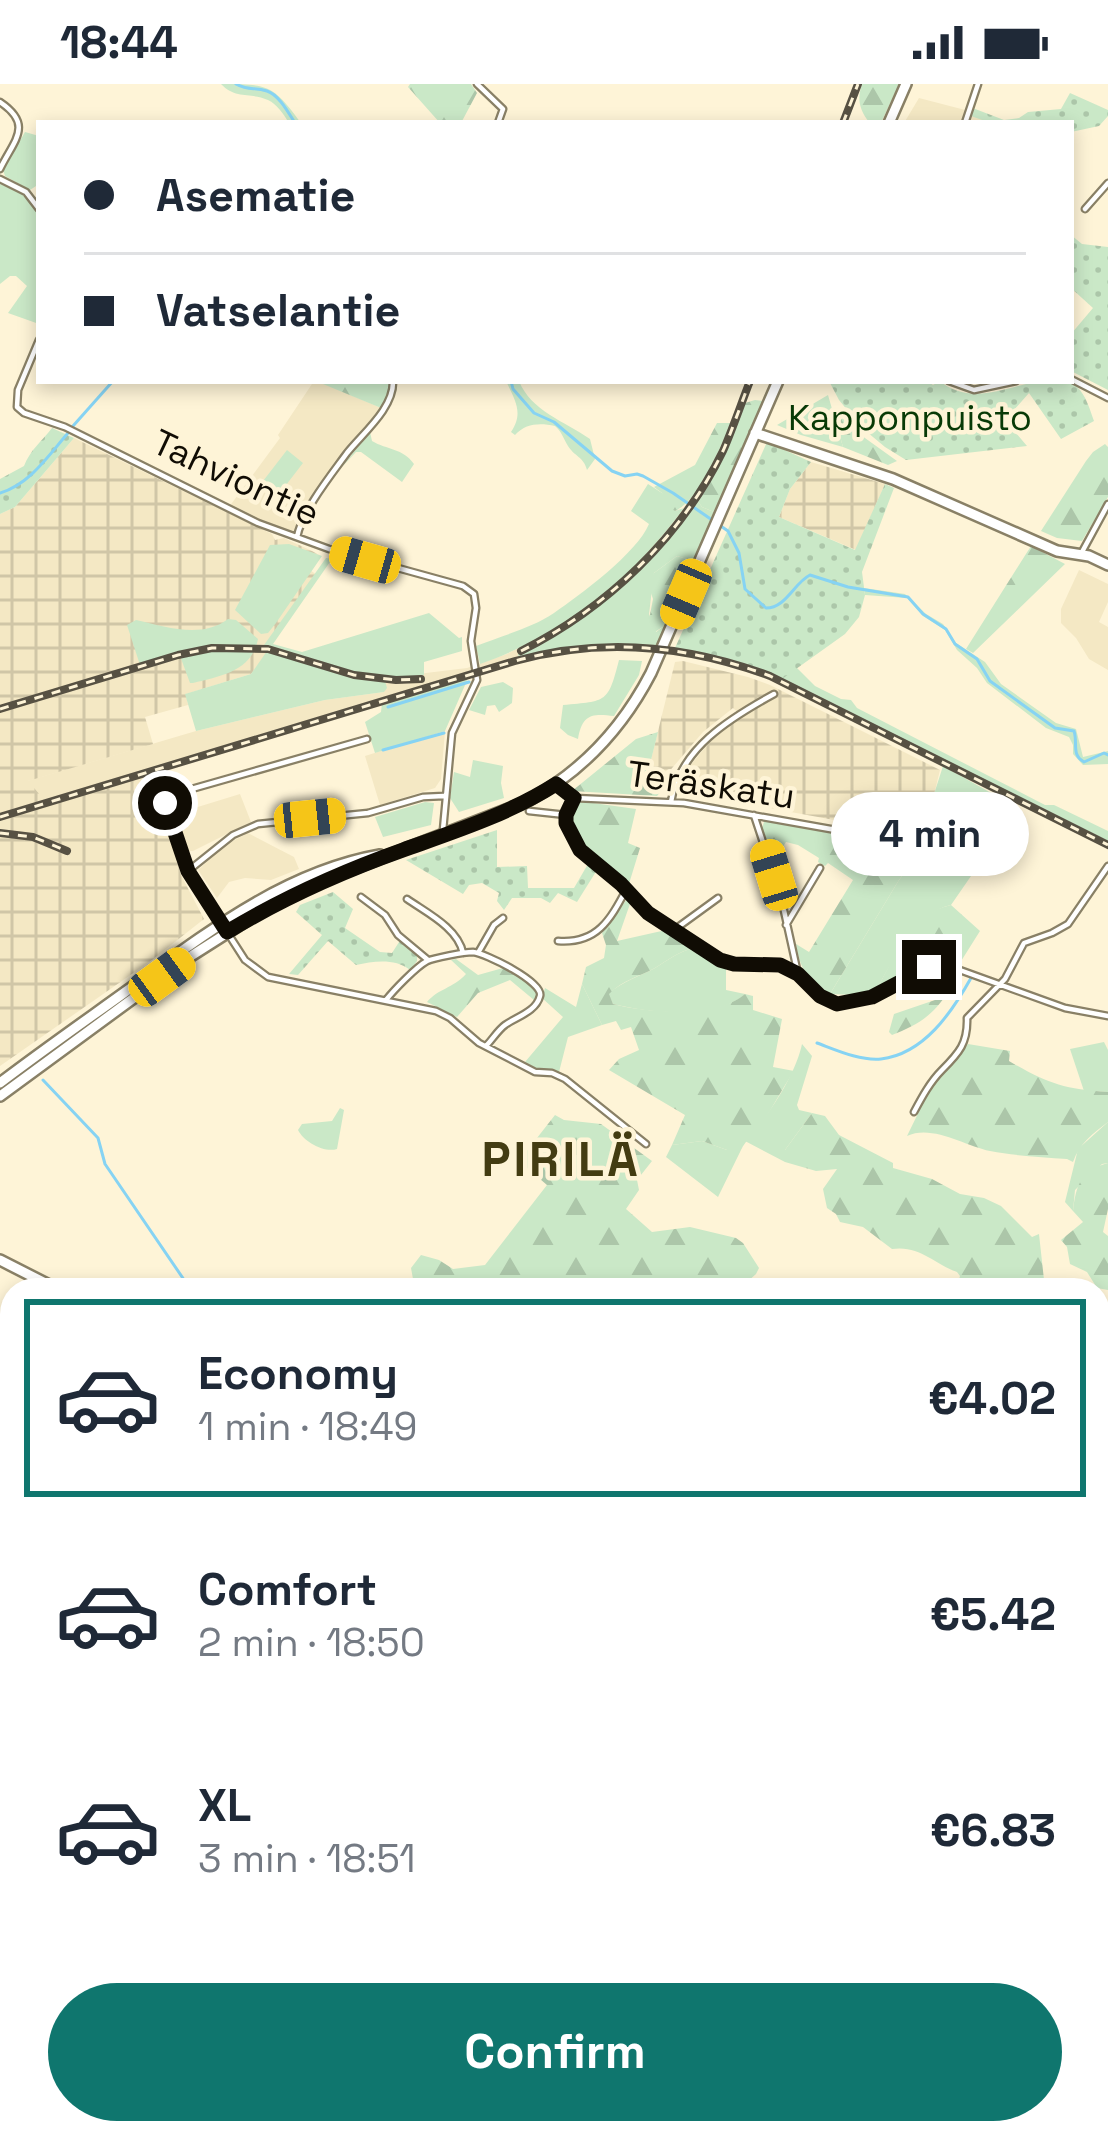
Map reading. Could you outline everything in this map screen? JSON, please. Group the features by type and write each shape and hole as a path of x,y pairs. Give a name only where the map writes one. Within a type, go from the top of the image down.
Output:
{"main road":[{"path":"890,120 906,84"},
{"path":"0,1083 224,928 316,884 526,802 606,742 635,702 662,649 777,384"},
{"path":"755,433 893,479 1057,551 1108,565"},
{"path":"0,1096 224,928"},
{"path":"0,1260 35,1278"}],"street":[{"path":"477,84 503,109 499,120"},
{"path":"965,120 978,84"},
{"path":"0,101 16,116 19,129 0,169"},
{"path":"0,179 26,192 36,205"},
{"path":"1085,209 1108,183"},
{"name":"Tahviontie","path":"36,347 16,396 20,410 65,427 238,515 296,538 463,586 474,594 471,641 477,680 452,733 444,836"},
{"path":"1074,381 1108,398"},
{"path":"296,538 336,469 390,400 393,384"},
{"path":"957,384 974,390 1002,384"},
{"path":"1081,554 1108,504"},
{"path":"671,802 681,769 695,753 729,718 774,694"},
{"path":"367,739 166,796 188,871 245,961 268,976 436,1011 535,1072 565,1079 646,1144"},
{"name":"Teräskatu","path":"556,784 574,798 671,802 754,814 880,838 931,855"},
{"path":"188,871 233,835 258,824 368,813 423,797 444,796"},
{"path":"574,798 566,815 580,850 648,913 720,960 780,965 837,1004 872,997 929,967 957,969 1065,1008 1108,1016"},
{"path":"529,811 566,815"},
{"path":"754,814 781,897 798,974"},
{"path":"914,1112 925,1090 962,1050 967,1018 1001,984 1024,943 1068,924 1108,866"},
{"path":"786,925 820,868"},
{"path":"559,941 594,936 609,922 626,890"},
{"path":"361,897 428,960"},
{"path":"674,930 718,898"},
{"path":"407,899 453,933 463,953"},
{"path":"478,953 503,918"},
{"path":"386,1000 428,960 478,953 541,991 527,1012 504,1026 486,1046"}],"shaded area":[{"path":"919,98 985,120 906,120"},
{"path":"312,384 325,384 381,408 342,455 295,535 229,507"},
{"path":"746,384 751,384 725,452 670,536 601,605 518,654 611,643 657,645 730,659 805,690 1108,841 1108,848 768,679 729,664 612,649 520,661 46,804 27,781 196,731 325,700 384,692 385,681 321,667 267,651 268,647 385,678 467,668 507,654 549,631 666,533 719,451"},
{"path":"74,438 272,534 275,540 284,538 312,551 319,555 310,570 317,575 270,639 267,653 251,674 186,694 188,705 145,717 153,744 28,781 47,803 167,768 171,784 157,790 181,875 204,919 0,1066 0,514 15,507"},
{"path":"811,462 885,484 856,550 779,517 790,489"},
{"path":"1079,570 1108,584 1108,602 1099,622 1108,627 1108,670 1089,659 1061,623 1061,609"},
{"path":"675,662 770,685 940,770 922,844 878,828 675,791 678,779 711,741 741,715 733,708 703,732 667,774 662,790 648,772"},
{"path":"445,731 441,779 435,788 380,805 365,756"},
{"path":"240,794 251,822 188,851 175,814"},
{"path":"248,833 294,857 299,869 271,880 229,882 217,898 198,870 225,845"}],"green space":[{"path":"221,84 269,89 299,120 287,120 268,100 232,92"},
{"path":"471,84 477,93 463,120 437,120 408,87"},
{"path":"862,84 899,84 882,120 868,120 859,99"},
{"path":"1070,93 1108,110 1108,116 1099,126 1074,131 1074,120 1004,120 1028,112 1061,109"},
{"path":"970,107 1004,120 968,115"},
{"path":"25,132 36,135 36,186 30,190 5,176 3,170"},
{"path":"0,184 22,194 36,210 36,323 8,313 27,286 16,276 0,284"},
{"path":"1074,237 1082,244 1108,247 1108,390 1074,373 1074,330 1093,308 1074,291"},
{"path":"323,384 390,384 381,408"},
{"path":"507,384 520,384 540,408 590,439 595,459 587,470 555,426 534,425 515,435 511,432 518,413"},
{"name":"Kapponpuisto","path":"831,384 945,384 975,394 1028,384 1071,384 1080,390 1094,421 1061,439 1029,393 1005,420 1027,446 906,460 861,427"},
{"path":"828,395 843,447 777,425"},
{"path":"763,401 714,512 702,507 697,500 725,452 745,403"},
{"path":"832,408 897,461 888,465 843,447"},
{"path":"717,423 731,423 701,485 675,511 654,487 695,465"},
{"path":"52,428 74,438 15,507 0,514 0,479 24,466"},
{"path":"370,432 372,441 400,452 414,464 402,482 361,452 341,468"},
{"path":"767,442 811,462 790,489 779,517 855,550 885,484 894,488 862,572 865,595 859,617 845,634 782,679 730,659 675,648"},
{"path":"1105,444 1108,497 1082,541 1041,531 1086,461"},
{"path":"287,450 303,463 276,498 260,485"},
{"path":"648,484 675,511 684,508 642,558 567,621 480,664 476,646 554,613 633,548 649,524 631,511"},
{"path":"697,500 714,512 691,569 687,559 677,556 654,573 649,614 656,632 667,624 657,645 588,646 519,658 518,654 618,589"},
{"path":"289,544 322,556 276,623 261,634 235,610 270,545"},
{"path":"1031,546 1065,564 973,653 966,649"},
{"path":"677,556 687,559 691,569 667,624 655,632 648,625 653,599 648,584 654,573"},
{"path":"326,558 332,559 273,644 302,652 429,613 462,637 462,651 424,662 424,675 382,676 303,659 264,645"},
{"path":"864,588 905,594 943,624 956,643 985,662 1001,684 1056,723 1076,729 1083,757 1108,751 1108,764 1083,765 1073,754 1069,737 1046,728 987,683 945,630 923,616 907,598 865,595"},
{"path":"136,620 195,630 236,620 258,639 255,650 234,670 193,683 179,653 140,665 127,625"},
{"path":"675,648 790,661 815,686 851,700 857,708 1045,805 1108,831 1108,841 771,674 730,659"},
{"path":"267,651 385,681 387,688 196,731 185,694 251,674"},
{"path":"619,660 642,661 639,675 614,716 589,717 578,739 568,735 560,728 563,705 603,697"},
{"path":"469,676 445,731 375,753 365,722 381,712 382,703"},
{"path":"503,682 513,688 512,703 499,712 495,705 487,706 485,715 469,710 481,687"},
{"path":"658,732 648,772 662,790 657,796 572,791 636,739"},
{"path":"473,760 503,766 504,798 459,812 450,798 454,772 470,777"},
{"path":"943,766 1018,808 951,905 916,927 877,989 857,995 830,994 918,855 935,864 942,851 922,844"},
{"path":"579,801 636,809 628,843 640,848 628,887 594,861 575,838 572,813"},
{"path":"434,803 431,825 383,837 375,817"},
{"path":"771,821 878,842 918,855 830,994 806,974 796,944 809,952 853,880 828,863 818,862 819,858 798,845 786,842 775,859 762,828"},
{"path":"497,830 497,867 527,866 528,888 574,888 588,864 597,870 577,902 558,893 550,903 541,898 512,898 504,910 497,901 499,893 482,883 469,885 463,894 406,860"},
{"path":"333,892 353,909 345,928 380,952 392,953 401,939 417,954 410,970 391,962 356,965 328,941 298,975 289,974 322,935 296,912 300,905"},
{"path":"627,899 631,901 617,941 666,930 693,948 620,985 609,994 613,1004 644,1010 700,1010 745,994 753,996 753,1010 782,1019 773,1067 794,1071 741,1150 702,1141 672,1145 685,1115 609,1070 619,1059 639,1050 631,1027 621,1030 616,1021 602,1025 582,984 586,967 604,958 602,933"},
{"path":"951,905 980,931 958,966 926,966 877,989 915,926"},
{"path":"693,948 726,965 726,990 745,994 700,1011 663,1012 613,1004 608,994 625,982"},
{"path":"451,960 478,975 503,968 534,986 534,1000 510,980 478,993 457,1017 427,1002 466,974"},
{"path":"582,984 602,1025 568,1037 559,1072 525,1062 563,1017 542,998 545,988 576,1007"},
{"path":"942,989 947,993 930,1014 901,1032 889,1032 894,1014 935,1000"},
{"path":"1104,1042 1108,1092 1084,1091 1070,1049"},
{"path":"802,1044 812,1056 797,1105 812,1113 785,1150 785,1162 745,1141 780,1095"},
{"path":"968,1044 1010,1051 1009,1061 1056,1084 1108,1092 1108,1122 1083,1144 1073,1162 990,1151 938,1134 907,1136 929,1091"},
{"path":"340,1108 344,1110 337,1149 315,1146 298,1130 302,1124 332,1121"},
{"path":"812,1113 825,1116 839,1135 893,1163 893,1168 932,1179 960,1194 984,1198 1001,1206 1032,1237 1039,1234 1044,1278 959,1278 957,1272 918,1252 892,1249 863,1227 840,1222 827,1208 823,1189 837,1169 816,1171 785,1162 785,1150"},
{"path":"555,1115 601,1124 652,1161 637,1180 639,1190 626,1209 652,1232 690,1227 736,1238 759,1268 752,1278 413,1278 411,1268 421,1255 453,1269 485,1265 547,1185 519,1161"},
{"path":"1108,1122 1108,1163 1075,1190 1073,1211 1065,1202 1078,1149"},
{"path":"702,1141 741,1150 718,1197 666,1157 672,1145"},
{"path":"1108,1163 1103,1232 1108,1236 1108,1278 1091,1278 1070,1264 1061,1240 1083,1222 1073,1211 1082,1180"}],"waterway":[{"path":"236,84 271,93 293,120"},
{"path":"73,426 110,384"},
{"path":"512,384 534,413 554,422 612,471 643,476 728,531 739,553 745,589 766,608 779,604 810,575 908,597 977,659 990,681 1055,728 1074,731 1080,759 1108,755"},
{"path":"0,493 29,476 68,433"},
{"path":"388,707 469,682"},
{"path":"383,750 444,733"},
{"path":"817,1043 865,1058 881,1059 911,1049 935,1029 971,978"},
{"path":"43,1080 98,1138 105,1164 183,1278"}],"railway":[{"path":"844,120 858,84"},
{"path":"521,651 583,614 663,541 706,483 749,384"},
{"path":"0,817 515,661 612,647 676,651 770,676 1108,845"},
{"path":"0,709 212,648 268,649 354,675 421,679"},
{"path":"0,833 33,837 67,851"}],"district":[{"name":"PIRILÄ","path":"561,1159"}],"route":[{"path":"165,803 188,871 227,932 316,884 489,818 556,784 574,798 566,823 580,850 648,913 720,960 780,965 837,1004 872,997 929,967"}]}
